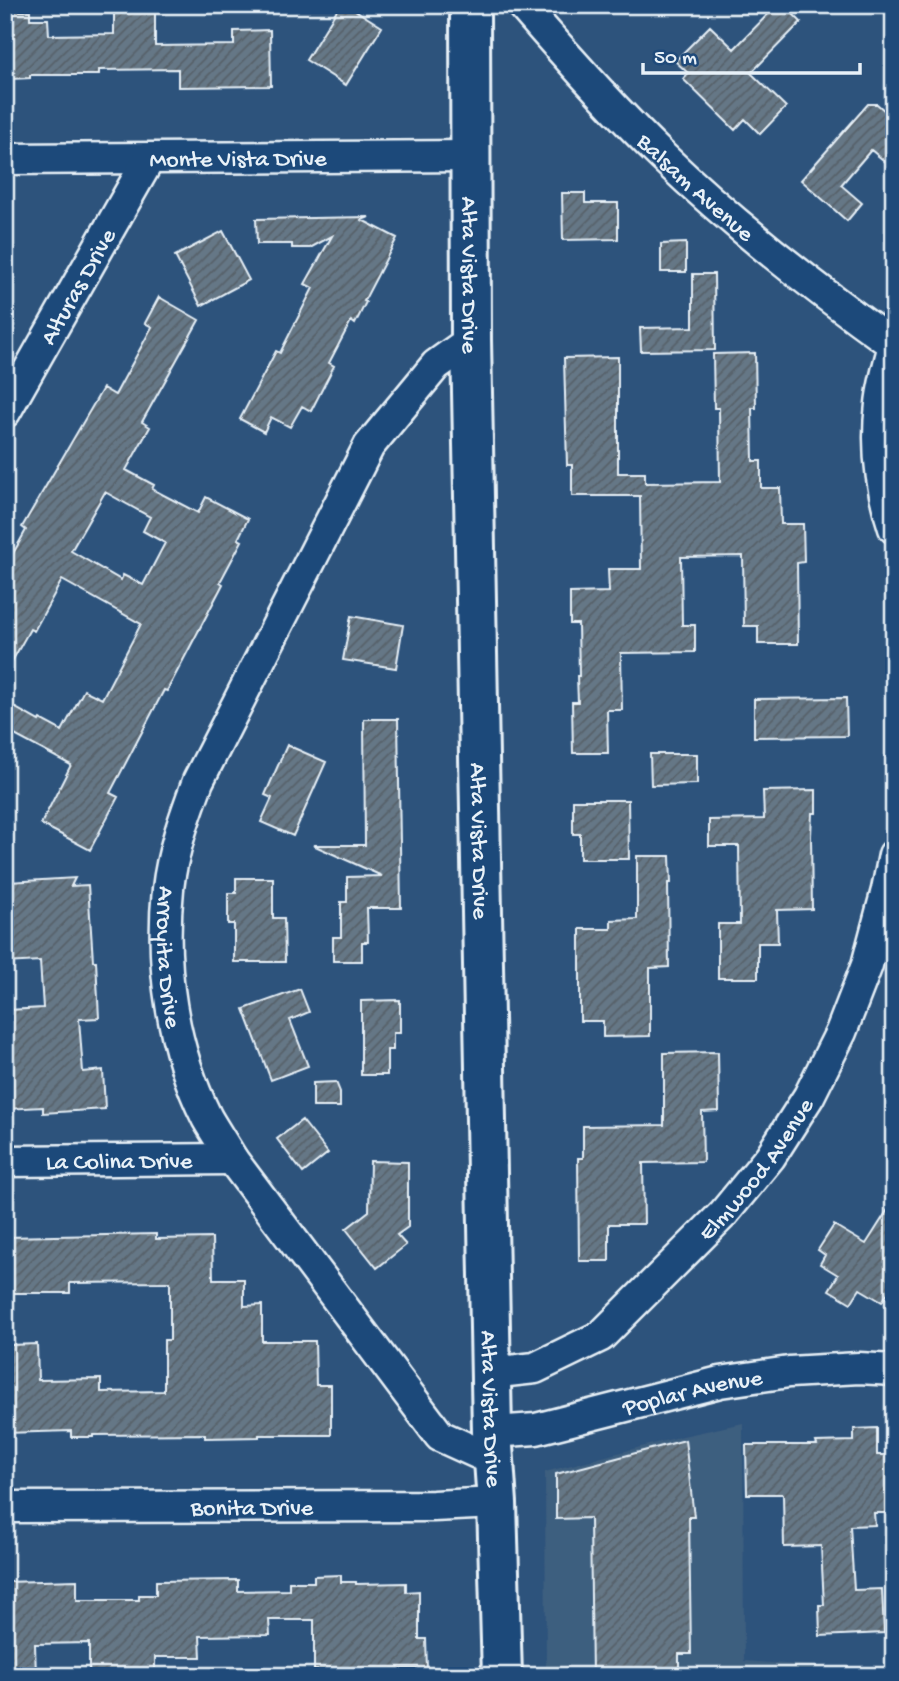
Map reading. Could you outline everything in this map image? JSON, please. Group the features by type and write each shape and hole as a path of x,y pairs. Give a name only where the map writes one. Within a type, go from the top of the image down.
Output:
{"street":[{"name":"Alta Vista Drive","path":"470,5 471,340 491,1373 502,1676"},
{"name":"Balsam Avenue","path":"522,5 593,87 664,158 776,257 894,345"},
{"name":"Monte Vista Drive","path":"5,159 471,156"},
{"name":"Alturas Drive","path":"5,412 149,159"},
{"name":"Arroyita Drive","path":"471,340 436,365 369,446 198,781 179,834 168,888 165,950 172,1012 186,1066 207,1117 232,1159 440,1436 493,1446"},
{"path":"894,345 881,403 879,454 887,506 894,528"},
{"name":"Elmwood Avenue","path":"491,1373 535,1368 601,1336 724,1213 770,1157 809,1096 841,1032 867,965 890,890 894,855"},
{"name":"La Colina Drive","path":"5,1161 232,1159"},
{"name":"Poplar Avenue","path":"493,1446 536,1429 720,1382 789,1372 859,1368 894,1370"},
{"name":"Bonita Drive","path":"5,1507 433,1507 497,1503"}],"shaded area":[{"path":"743,1423 744,1661 814,1666 815,1676 546,1676 545,1472"}],"building":[{"path":"114,5 155,5 155,46 234,45 234,31 270,30 271,86 178,87 178,69 99,70 99,75 30,75 30,78 10,79 10,75 5,75 5,42 9,39 8,11 30,11 30,19 48,19 49,35 114,34"},
{"path":"340,5 347,5 382,27 346,85 306,60"},
{"path":"777,5 784,5 801,22 751,73 786,107 760,134 745,119 735,130 683,79 688,73 675,61 710,26 734,49"},
{"path":"868,104 877,104 894,119 894,169 871,150 841,185 862,203 847,221 801,180"},
{"path":"562,193 585,193 585,203 618,203 618,239 563,240"},
{"path":"369,217 362,220 397,238 355,324 351,321 329,363 334,366 311,411 302,406 290,427 271,417 264,432 240,419 276,351 280,353 313,288 305,284 332,236 310,248 292,248 292,244 257,244 256,219"},
{"path":"223,231 249,280 201,306 175,256"},
{"path":"686,243 686,272 661,272 661,244"},
{"path":"693,274 714,274 715,350 641,351 640,328 693,327"},
{"path":"159,297 199,320 142,422 150,427 126,470 154,485 152,489 198,513 206,497 248,519 238,539 242,541 220,582 223,584 110,793 118,797 90,850 41,824 71,765 5,730 5,702 62,731 84,690 102,699 141,624 62,580 34,631 30,629 5,674 5,568 26,530 22,527 103,388 115,395 152,327 145,323","holes":["105,492 150,517 143,531 165,543 143,585 123,575 121,580 71,551"]},
{"path":"755,353 753,461 761,461 761,488 780,488 781,524 803,524 804,562 797,563 798,644 758,644 758,626 744,626 743,556 681,557 682,625 695,625 695,652 621,653 622,710 607,710 608,753 573,753 572,702 578,702 579,676 578,624 570,624 570,593 609,592 608,569 641,569 640,496 572,496 572,465 567,465 564,358 618,357 618,473 645,473 645,483 720,482 719,408 714,408 713,354"},
{"path":"351,616 403,625 396,668 343,660"},
{"path":"846,698 847,736 754,737 754,699"},
{"path":"364,719 398,719 401,908 367,908 368,942 362,942 362,961 333,961 333,937 341,937 341,902 347,902 347,877 382,876 313,845 365,845"},
{"path":"287,745 326,762 293,836 261,822 272,798 265,795"},
{"path":"650,754 697,754 697,784 651,785"},
{"path":"816,790 816,813 812,813 811,836 812,909 777,910 778,943 758,943 758,978 718,978 718,924 740,924 739,846 709,846 709,820 764,819 763,791"},
{"path":"573,800 628,800 629,859 580,859 580,834 573,834"},
{"path":"637,856 670,856 669,967 650,968 650,1036 603,1037 603,1021 580,1021 580,929 611,929 611,920 637,919"},
{"path":"75,878 71,886 88,885 99,1018 79,1019 83,1072 103,1070 105,1109 43,1113 43,1107 5,1109 5,1052 12,1051 9,1010 43,1008 40,961 5,963 5,939 12,938 9,882"},
{"path":"236,878 273,878 273,918 284,918 285,962 234,962 234,924 228,924 228,893 236,893"},
{"path":"300,989 309,1012 290,1020 308,1066 271,1080 244,1009"},
{"path":"400,1000 400,1033 393,1033 393,1050 387,1050 387,1075 361,1075 361,1001"},
{"path":"718,1052 719,1111 702,1112 703,1162 643,1163 644,1224 609,1224 609,1261 579,1261 578,1158 583,1158 583,1126 664,1125 664,1053"},
{"path":"336,1082 340,1092 340,1107 313,1107 313,1083"},
{"path":"302,1120 328,1153 303,1173 277,1139"},
{"path":"370,1161 408,1162 408,1227 397,1235 406,1245 377,1268 346,1229 369,1211"},
{"path":"894,1200 894,1283 882,1302 860,1289 851,1303 829,1290 838,1275 820,1264 825,1255 818,1250 834,1225 866,1244"},
{"path":"156,1234 156,1239 212,1238 213,1279 244,1279 244,1306 262,1305 262,1341 315,1341 316,1385 331,1385 331,1435 205,1438 205,1434 71,1437 71,1431 5,1433 5,1385 10,1385 10,1345 37,1344 38,1380 101,1379 101,1392 164,1391 164,1340 170,1340 170,1282 70,1283 70,1293 5,1293 5,1237"},
{"path":"877,1428 877,1455 894,1455 894,1513 874,1513 875,1525 850,1526 854,1590 882,1589 884,1633 820,1636 819,1605 824,1605 821,1546 784,1547 783,1494 747,1494 746,1445 817,1445 816,1442 854,1441 854,1429"},
{"path":"685,1440 694,1517 689,1517 691,1654 679,1654 679,1676 592,1676 590,1518 556,1519 556,1474"},
{"path":"341,1575 341,1582 406,1583 406,1592 419,1591 419,1639 426,1639 427,1669 392,1669 392,1676 368,1676 368,1669 314,1670 314,1620 269,1620 270,1635 200,1636 201,1657 155,1657 155,1676 89,1676 89,1643 35,1644 36,1676 8,1676 5,1582 77,1580 77,1600 139,1600 139,1595 156,1595 156,1581 238,1580 238,1591 289,1590 289,1582 314,1582 314,1576"}]}
